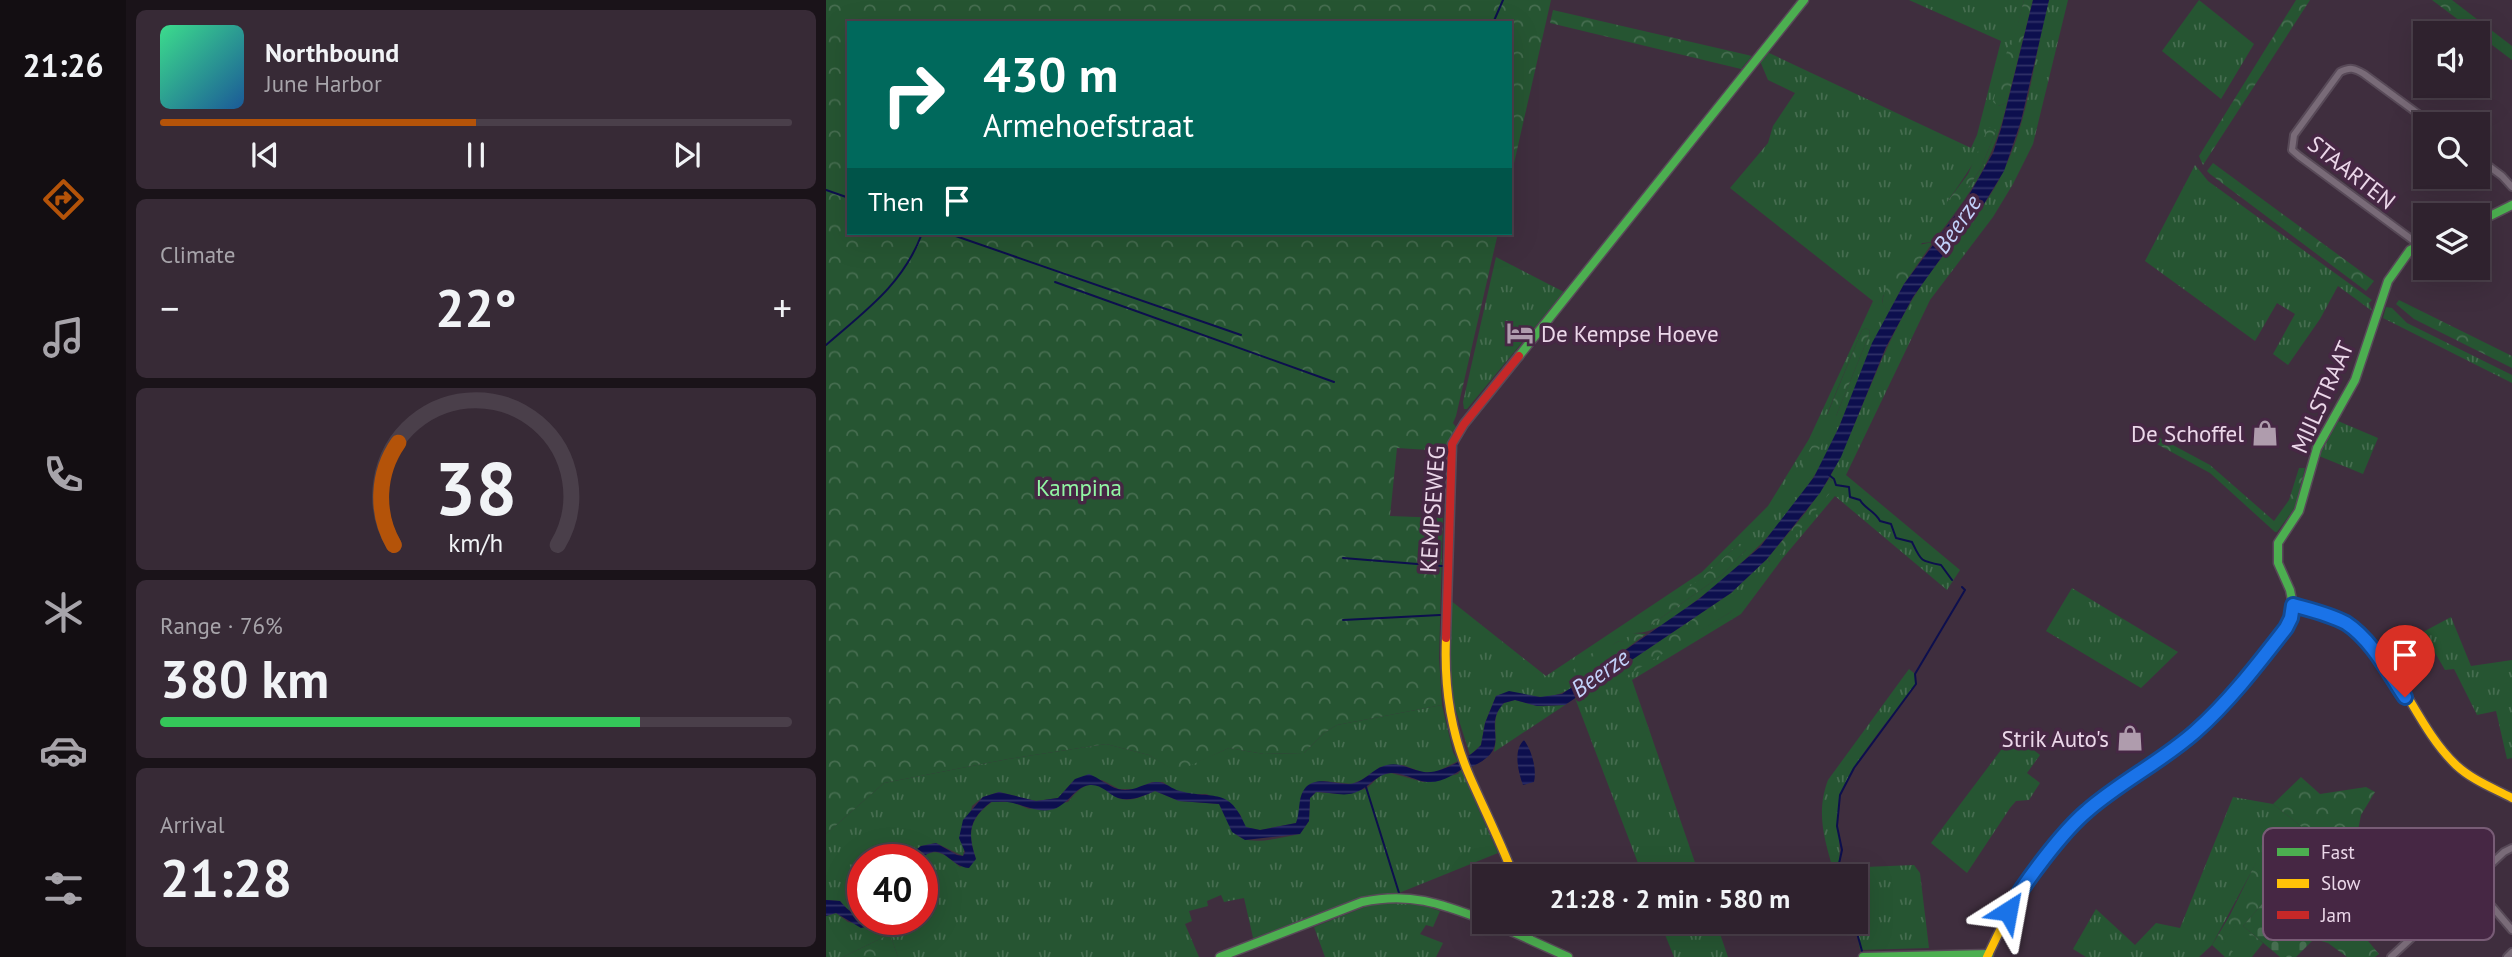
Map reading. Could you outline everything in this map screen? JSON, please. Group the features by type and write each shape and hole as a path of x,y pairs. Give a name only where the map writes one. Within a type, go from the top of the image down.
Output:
{"street":[{"name":"KEMPSEWEG","path":"1509,864 1467,768 1448,702 1445,663 1450,455 1456,436 1804,0"},
{"name":"STAARTEN","path":"2413,237 2299,156 2292,150 2291,142 2340,72 2347,68 2364,74 2416,112"},
{"path":"2490,168 2512,187"},
{"path":"2490,216 2512,205"},
{"name":"MIJLSTRAAT","path":"2293,605 2290,590 2278,563 2278,543 2299,511 2317,448 2355,380 2388,281 2398,265 2413,251"},
{"path":"1863,957 1972,953 1989,956 2016,897 2072,825 2096,804 2193,734 2215,713 2286,628 2293,605 2322,612 2355,631 2374,651 2444,752 2466,774 2512,798"},
{"path":"2494,862 2512,848"},
{"path":"1220,957 1380,897 1402,895 1472,916"},
{"path":"2494,909 2512,930"},
{"path":"1520,934 1568,957"},
{"path":"1529,938 1531,934"},
{"path":"2392,957 2410,940"},
{"path":"2507,957 2512,952"}],"green space":[{"name":"Kampina","path":"826,0 1551,0 1512,172 1512,21 847,21 847,235 1498,235 1453,423 1456,427 1445,451 1397,448 1390,516 1443,518 1439,658 1442,705 1337,725 1324,733 1304,753 1264,754 1229,748 1176,772 1149,755 1106,744 1008,759 884,783 826,834"},
{"path":"1909,0 2024,0 1998,106 2007,103 1995,144 1969,193 1933,242 1922,243 1883,296 1882,303 1889,312 1829,449 1803,493 1772,532 1736,568 1667,622 1650,630 1633,633 1629,643 1619,641 1607,648 1568,681 1576,686 1548,696 1514,693 1496,696 1485,723 1481,745 1470,755 1450,682 1450,600 1546,676 1702,572 1768,506 1809,439 1873,301 1730,188 1768,143 1773,126 1795,93 1768,80 1760,61 1767,52 1971,148 1977,135 2001,41","holes":["1996,131 1981,168 1970,185 1947,202","1866,328 1870,331 1869,335 1836,416 1827,414 1862,330","1739,544 1746,550 1722,575 1648,627"]},
{"path":"2024,0 2033,0 2007,103 1998,106 1993,102"},
{"path":"2049,0 2068,0 2033,144 1993,217 1930,300 1846,475 1960,570 1947,590 1835,496 1782,559 1741,614 1632,680 1696,864 1638,864 1575,698 1578,696 1583,700 1731,612 1736,596 1731,593 1767,559 1770,562 1832,480 1829,479 1879,366 1912,300 1984,204 2004,170 2025,108"},
{"path":"2199,0 2254,44 2221,99 2162,51"},
{"path":"2296,0 2310,0 2203,165 2199,156"},
{"path":"2432,0 2452,0 2479,21 2460,21"},
{"path":"1553,10 1752,56 1741,69 1550,23"},
{"path":"2490,29 2512,46 2512,60 2490,44"},
{"path":"1992,127 1996,131 1981,168 1954,209 1950,210 1946,207 1947,202 1968,174 1988,128"},
{"path":"2213,163 2374,281 2366,291 2210,174 2207,171"},
{"path":"2195,165 2208,181 2372,300 2369,303 2372,311 2338,286 2320,319 2288,365 2273,354 2295,314 2277,303 2255,341 2145,261"},
{"path":"1933,242 1904,284 1889,312 1882,304 1883,296 1894,274 1913,246"},
{"path":"1496,257 1564,292 1467,409 1464,409 1463,402"},
{"path":"2399,300 2512,356 2512,368 2414,319 2396,304"},
{"path":"2386,307 2392,308 2407,323 2512,375 2512,383 2383,318"},
{"path":"1866,328 1870,331 1869,335 1836,416 1831,420 1827,415 1862,330"},
{"path":"2338,421 2378,438 2363,474 2319,456"},
{"path":"1823,433 1826,438 1792,489 1789,484 1819,434"},
{"path":"2158,437 2210,465 2274,521 2289,500 2299,468 2305,468 2296,506 2275,532 2210,473 2155,443"},
{"path":"1829,479 1833,482 1829,494 1774,562 1771,562 1767,559"},
{"path":"1739,544 1743,544 1746,550 1722,575 1648,627 1641,622 1641,617 1698,581"},
{"path":"2072,588 2178,652 2141,688 2046,631"},
{"path":"1731,593 1736,595 1737,601 1731,612 1587,700 1578,696"},
{"path":"2451,617 2471,666 2512,660 2512,758 2507,759 2496,711 2477,715 2454,669 2445,670 2423,632"},
{"path":"1632,633 1646,634 1576,686 1568,681 1571,672 1590,654 1619,641 1628,642"},
{"path":"1909,669 1915,674 1916,684 1862,756 1844,786 1838,807 1838,864 1832,864 1824,836 1822,803 1828,780"},
{"path":"1515,700 1537,706 1565,705 1494,752 1499,709 1504,703"},
{"path":"1442,705 1453,752 1458,761 1434,773 1403,765 1380,767 1352,784 1323,781 1300,803 1296,823 1260,830 1245,827 1240,814 1207,794 1188,794 1172,789 1163,782 1152,782 1136,789 1119,789 1102,780 1075,779 1058,798 1036,801 999,792 983,797 972,806 963,856 936,843 847,844 847,909 840,901 826,900 826,834 884,783 1008,759 1106,744 1149,755 1176,771 1229,748 1264,754 1304,753 1324,733 1337,725"},
{"path":"2013,734 2040,755 2027,773 2040,783 2029,800 2016,801 2010,808 1967,873 1931,843"},
{"path":"1461,770 1498,853 1399,893 1372,896 1254,942 1244,898 1224,902 1221,895 1207,901 1208,906 1189,911 1192,921 1185,924 1199,957 898,957 890,935 938,935 938,852 960,867 976,859 971,842 972,827 979,814 992,802 1012,802 1029,809 1068,802 1081,788 1090,785 1102,787 1127,800 1155,791 1179,801 1219,804 1237,835 1253,841 1300,834 1309,821 1310,798 1316,792 1339,794 1366,789 1381,775 1391,773 1423,782 1458,774"},
{"path":"2301,777 2320,794 2366,787 2375,792 2361,815 2358,828 2303,828 2273,804"},
{"path":"2233,797 2273,804 2303,828 2263,828 2263,867 2256,863 2212,945 2199,957 2086,957 2073,949 2096,909 2135,945 2156,923 2180,928"},
{"path":"2256,862 2263,866 2263,903 2243,926 2263,943 2252,957 2225,957 2212,945"},
{"path":"1914,865 1920,873 1929,948 1860,950 1857,934 1868,934 1868,867"},
{"path":"1389,900 1419,904 1440,911 1433,927 1426,925 1420,934 1443,943 1436,957 1325,957 1314,927"},
{"path":"2263,903 2263,940 2313,940 2296,957 2280,957 2243,926"},
{"path":"836,913 847,921 847,935 888,935 843,957 826,957 826,916"},
{"path":"2236,924 2260,944 2249,957 2238,957 2224,942"},
{"path":"1665,934 1720,934 1728,957 1674,957"},
{"path":"890,935 898,957 843,957"},
{"path":"2318,940 2367,940 2379,954 2375,957 2347,957 2328,943"}],"water":[{"name":"Beerze","path":"2033,0 2049,0 2021,121 2004,171 1982,207 1913,297 1886,347 1841,457 1820,493 1767,559 1731,593 1565,705 1537,706 1515,700 1504,703 1495,721 1495,745 1492,752 1471,767 1468,765 1439,781 1425,782 1392,773 1354,793 1316,792 1310,798 1309,821 1300,834 1245,840 1232,832 1219,804 1179,801 1155,791 1137,798 1123,799 1098,786 1090,785 1079,789 1061,805 1050,810 1008,802 991,802 978,814 972,827 971,842 976,859 969,868 938,853 938,844 963,856 965,852 959,838 963,820 983,797 999,792 1036,801 1058,798 1075,779 1089,774 1123,790 1159,782 1180,791 1219,797 1233,805 1246,827 1260,830 1296,823 1301,795 1310,784 1320,781 1354,783 1387,765 1419,771 1438,771 1470,755 1481,745 1485,723 1496,696 1509,691 1540,697 1562,694 1699,599 1760,547 1814,477 1839,427 1872,343 1904,284 1965,202 1993,153"},
{"path":"1524,740 1533,760 1535,777 1534,782 1523,785 1518,768 1518,749"},
{"path":"826,900 840,901 847,909 847,920 836,913 826,916"}],"waterway":[{"path":"1494,21 1503,0"},
{"path":"826,190 847,197"},
{"path":"953,235 1241,335"},
{"path":"826,345 893,283 904,269 921,236"},
{"path":"1055,282 1334,382"},
{"path":"1829,475 1836,485 1849,487 1850,497 1860,500 1880,521 1891,524 1896,538 1912,542 1922,559 1941,565 1952,580"},
{"path":"1343,558 1442,566"},
{"path":"1839,864 1842,850 1837,826 1840,795 1854,768 1916,684 1915,674 1965,590 1962,587"},
{"path":"1343,620 1440,615"},
{"path":"1366,787 1399,893"},
{"path":"1857,934 1862,951"}],"traffic: fast":[{"path":"1519,356 1804,0"},
{"path":"2490,216 2512,205"},
{"path":"2243,680 2286,628 2293,605 2290,590 2278,563 2278,543 2299,511 2317,448 2355,380 2388,281 2413,248"},
{"path":"1220,957 1362,902 1379,899 1424,901 1472,916"},
{"path":"1517,934 1568,957"},
{"path":"1863,957 1989,954"}],"traffic: slow":[{"path":"2293,605 2338,619 2362,636 2378,652 2428,730 2456,765 2512,798"},
{"path":"1446,638 1446,674 1458,744 1509,864"},
{"path":"1987,957 2016,897 2072,825 2096,804 2193,734 2224,704 2243,680"}],"traffic: jam":[{"path":"1446,638 1452,444 1464,424 1519,356"}],"place":[{"name":"De Kempse Hoeve","path":"1520,333"},
{"name":"De Schoffel","path":"2265,433"},
{"name":"Strik Auto's","path":"2130,738"}],"route":[{"path":"2008,911 2072,825 2086,811 2193,734 2224,704 2286,628 2293,605 2322,612 2355,631 2374,651 2405,697"}]}
